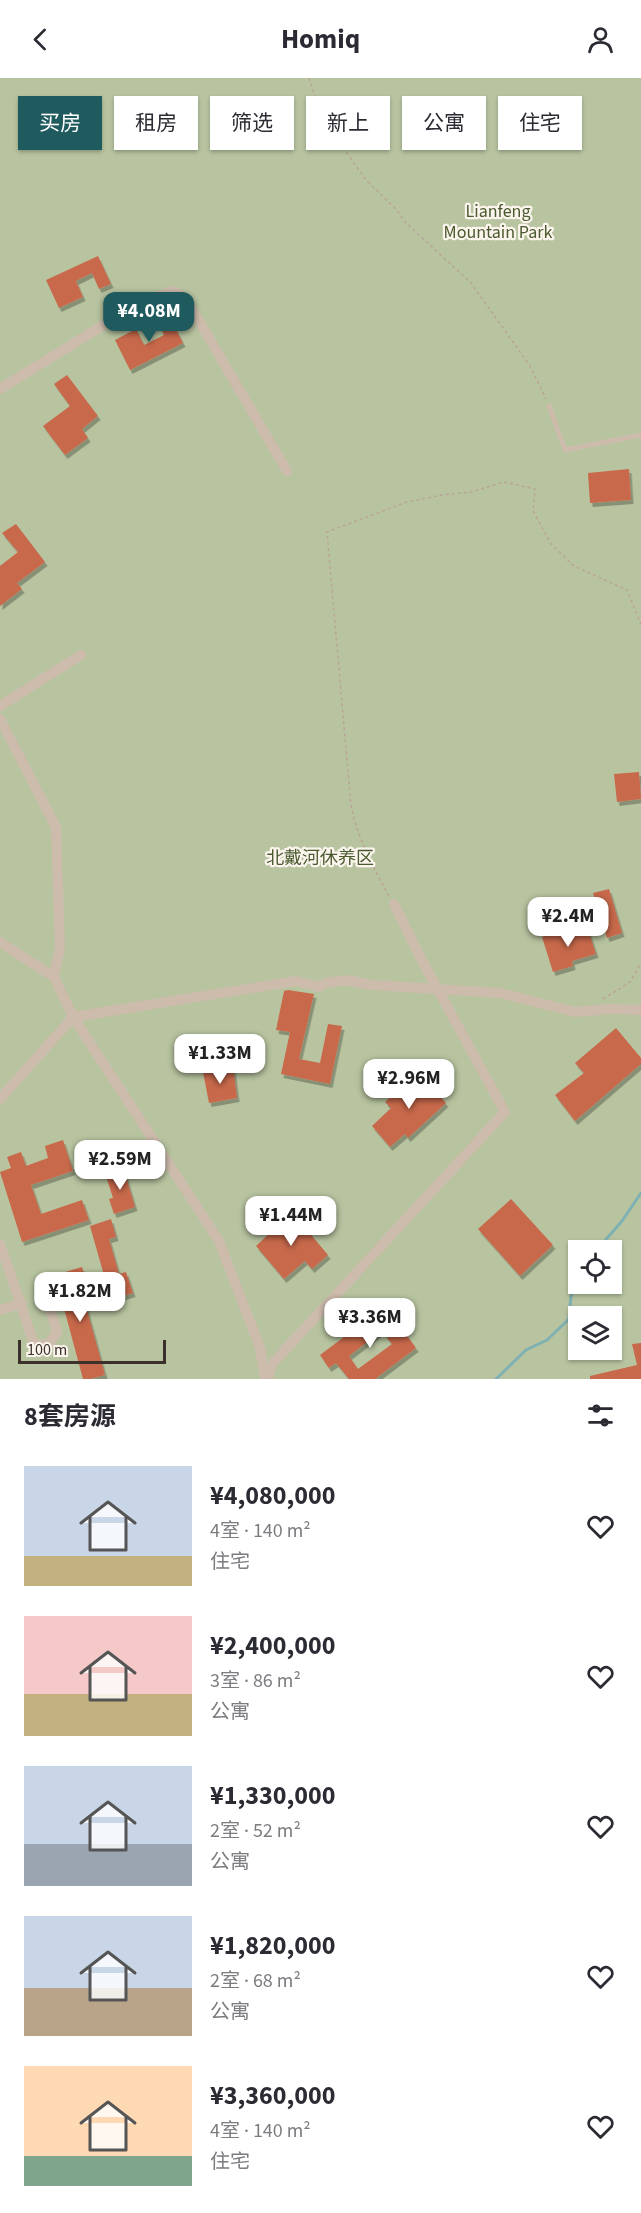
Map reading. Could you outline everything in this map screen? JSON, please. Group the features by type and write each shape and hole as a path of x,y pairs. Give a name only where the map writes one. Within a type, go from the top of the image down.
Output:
{"street":[{"path":"0,389 141,302 173,291 185,297 286,471"},
{"path":"0,706 81,655"},
{"path":"0,719 56,827 60,947 54,977"},
{"path":"266,1379 273,1363 505,1112 394,904"},
{"path":"0,942 54,977 73,1017 219,1241 260,1348 266,1379"},
{"path":"0,1099 73,1017 296,981 319,987 326,983 346,980 372,986 500,993 575,1012 608,1009 641,1010"},
{"path":"0,1244 22,1303 34,1344 48,1345 57,1332 47,1299"},
{"path":"0,1310 22,1303"}],"lane":[{"path":"549,406 566,450 641,435"}],"path":[{"path":"309,78 318,107 332,132 366,180 378,190 405,222 471,283 530,366 549,406"},
{"path":"394,904 375,871 354,822 351,806 327,532 407,502 471,492 504,482 535,489 533,511 552,544 574,566 627,590 641,624"},
{"path":"595,1004 630,982 641,963"}],"green space":[{"name":"北戴河休养区","path":"0,78 641,78 641,1379 0,1379"}],"building":[{"path":"98,256 111,284 99,289 92,273 76,281 83,297 59,308 46,280"},
{"path":"166,310 183,343 130,370 115,340 136,329 144,345 164,335 155,316"},
{"path":"67,375 98,416 82,429 88,438 65,455 43,426 70,406 54,384"},
{"path":"629,469 631,500 590,503 588,473"},
{"path":"16,524 45,562 17,583 22,589 0,606 0,566 18,552 2,533"},
{"path":"639,772 641,799 617,802 614,774"},
{"path":"609,889 622,933 607,938 593,893"},
{"path":"587,926 596,954 572,961 573,966 553,972 542,937 563,931 563,934"},
{"path":"284,991 314,994 299,1059 320,1063 328,1024 342,1026 330,1084 281,1074 290,1032 276,1030"},
{"path":"616,1028 641,1058 641,1064 575,1121 555,1095 584,1073 575,1063"},
{"path":"233,1067 237,1098 209,1103 203,1072"},
{"path":"418,1072 446,1103 408,1138 405,1134 390,1147 372,1126 391,1108 385,1102"},
{"path":"63,1140 73,1171 31,1185 41,1214 82,1200 89,1220 22,1242 0,1172 11,1168 7,1157 21,1152 26,1166 48,1158 45,1146"},
{"path":"123,1167 135,1207 114,1214 109,1199 113,1198 105,1173"},
{"path":"511,1199 553,1245 520,1276 478,1229"},
{"path":"292,1212 328,1255 312,1269 305,1261 284,1279 256,1246"},
{"path":"111,1219 116,1237 109,1239 119,1274 126,1272 133,1293 111,1300 90,1226"},
{"path":"82,1267 87,1283 80,1285 105,1375 90,1379 83,1379 55,1275"},
{"path":"388,1310 416,1348 375,1379 349,1379 336,1363 329,1368 320,1355 364,1322 367,1326","holes":["382,1331 392,1344 358,1369 349,1356"]},
{"path":"641,1343 641,1379 590,1379 590,1376 637,1365 632,1344"}],"waterway":[{"path":"606,1240 641,1193"},
{"path":"496,1379 526,1350 547,1340 569,1319 572,1294"}],"park label":[{"name":"Lianfeng Mountain Park","path":"498,221"}]}
